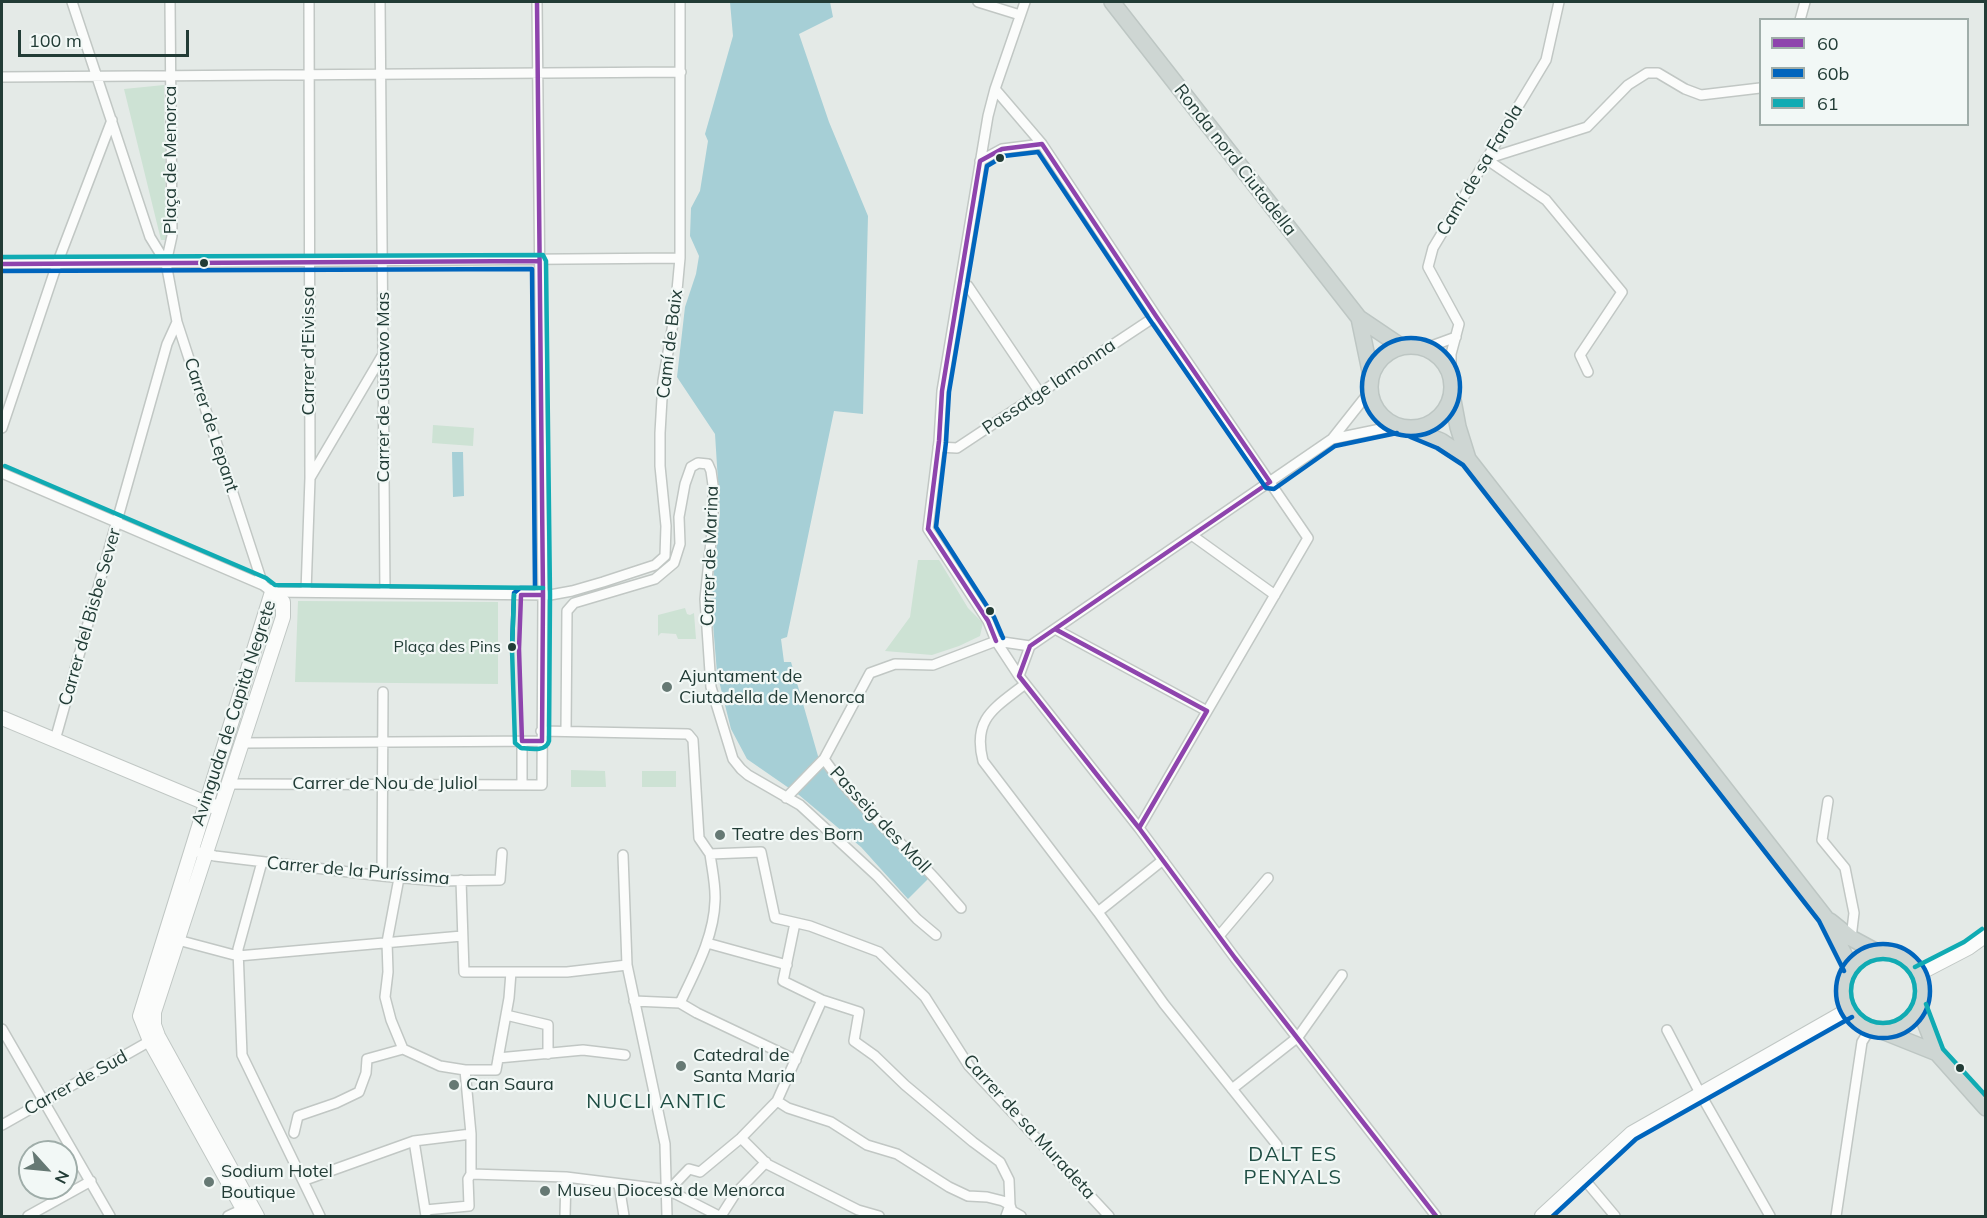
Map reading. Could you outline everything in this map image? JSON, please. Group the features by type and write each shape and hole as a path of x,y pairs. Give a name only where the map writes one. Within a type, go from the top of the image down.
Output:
{"main road":[{"name":"Ronda nord Ciutadella","path":"1112,2 1359,318 1402,347"},
{"name":"Ronda nord Ciutadella","path":"1359,318 1370,384"},
{"path":"1467,459 1458,427 1451,374 1445,363 1438,355 1426,348 1402,347 1388,352 1378,362 1370,384 1375,408 1384,419 1395,426 1411,429 1441,441 1467,459 1825,917 1851,968"},
{"path":"1411,429 1424,427 1438,420 1449,406 1452,393"},
{"path":"1825,917 1851,938 1877,952"},
{"path":"1876,1030 1893,1029 1913,1017 1919,1007 1922,994 1918,974 1911,964 1901,956 1890,952 1877,952 1858,960 1851,968 1843,988 1848,1010 1861,1024 1876,1030 1937,1053"},
{"path":"1919,1007 1937,1053 1986,1108"}],"street":[{"path":"2,77 96,76 72,2"},
{"path":"170,2 172,75 681,72"},
{"name":"Carrer d'Eivissa","path":"306,592 310,478 309,2"},
{"name":"Carrer de Gustavo Mas","path":"380,2 385,593"},
{"path":"537,2 543,595 542,736"},
{"name":"Camí de Baix","path":"543,595 572,591 603,582 655,565 665,556 666,526 660,466 660,433 663,381 675,312 680,258 680,2"},
{"path":"978,2 1020,15"},
{"path":"1025,2 995,89 980,161 942,391 928,529 988,621 996,641 1022,680 1139,828 1219,936 1436,1216"},
{"name":"Camí de sa Farola","path":"1451,374 1451,354 1459,324 1428,267 1433,248 1546,60 1559,2"},
{"path":"1801,18 1805,2"},
{"path":"1486,159 1587,127 1628,85 1647,73 1658,73 1685,89 1701,95 1759,88"},
{"name":"Plaça de Menorca","path":"172,75 172,236 166,263 150,237 96,76 172,75"},
{"path":"995,89 1042,144 1308,538 1139,828"},
{"path":"2,428 57,264 112,120"},
{"path":"980,161 1002,149 1042,144"},
{"path":"1486,159 1546,200 1622,292 1580,355 1588,372"},
{"path":"2,264 680,258"},
{"name":"Carrer de Lepant","path":"166,263 177,322 267,589"},
{"path":"968,286 1040,393"},
{"name":"Passatge Iamonna","path":"938,447 957,448 1156,316"},
{"name":"Carrer del Bisbe Sever","path":"55,740 167,344 177,322"},
{"path":"1426,348 1456,337"},
{"path":"310,478 384,354"},
{"path":"1277,1145 1164,1004 1098,912 983,761 979,745 981,728 990,711 1022,680 1030,646 1332,439 1370,384"},
{"path":"1332,439 1395,426"},
{"name":"Carrer de Marina","path":"566,731 567,611 574,603 655,579 674,563 680,544 680,517 685,484 691,467 698,463 708,464 713,485 713,522 705,599 711,687 733,759 741,769 800,805 877,876 917,919 936,935"},
{"path":"2,473 267,589 306,592 543,595"},
{"path":"1193,536 1275,595"},
{"name":"Avinguda de Capità Negrete","path":"267,589 283,602 283,617 154,1012 152,1033 140,1016 141,1008 242,687 267,589"},
{"path":"1055,629 1207,711"},
{"path":"786,798 822,761 870,673 895,664 933,665 996,641 1030,646"},
{"path":"242,687 259,692"},
{"path":"382,692 384,742 382,876"},
{"path":"2,718 205,804 221,807"},
{"path":"226,738 242,743 522,741 566,731 688,734 693,740 699,838 710,854 716,900 706,943 680,1003"},
{"name":"Carrer de Nou de Juliol","path":"228,784 542,785 542,736"},
{"path":"522,741 522,785"},
{"name":"Passeig des Moll","path":"822,761 961,908"},
{"path":"1828,801 1822,840 1845,868 1854,914 1851,938"},
{"name":"Carrer de la Puríssima","path":"190,850 205,855 438,881 500,880 502,853"},
{"name":"Carrer de sa Muradeta","path":"710,854 761,852 775,918 810,926 879,952 925,996 969,1066 1109,1216"},
{"path":"623,855 627,965 665,1144 667,1216"},
{"path":"1098,912 1162,860"},
{"path":"262,862 238,956 242,1055 305,1180 320,1216"},
{"path":"399,878 387,942 388,972 385,997 391,1020 403,1048 440,1066 465,1070 496,1070 511,972"},
{"path":"1219,936 1268,878"},
{"path":"461,880 465,972 567,972 627,965"},
{"path":"795,923 783,981 822,1000 860,1012 854,1041 875,1056 905,1085 1000,1162 1009,1180 1012,1211 1021,1216"},
{"path":"1918,974 1968,948 1986,935"},
{"path":"163,936 238,956 462,936"},
{"path":"706,943 787,964"},
{"path":"1232,1089 1298,1037 1342,975"},
{"path":"634,1000 680,1003 796,1060"},
{"path":"668,1191 689,1168 700,1172 741,1138 777,1101 822,1000"},
{"path":"1542,1216 1632,1133 1848,1010"},
{"path":"506,1016 548,1024 548,1054"},
{"path":"2,1029 110,1216"},
{"path":"1666,1030 1770,1216"},
{"path":"1836,1216 1862,1042 1876,1030"},
{"path":"152,1033 249,1212 228,1216"},
{"name":"Carrer de Sud","path":"2,1125 44,1102 152,1033"},
{"path":"294,1134 298,1116 345,1100 359,1092 366,1073 367,1059 403,1048"},
{"path":"498,1058 583,1050 625,1055"},
{"path":"414,1141 426,1213 469,1206 471,1134 465,1070"},
{"path":"777,1101 788,1108 831,1122 867,1145 897,1154 949,1187 968,1196 987,1197 1010,1205"},
{"path":"305,1180 414,1141 471,1134"},
{"path":"741,1138 766,1162 786,1174 858,1210 879,1216"},
{"path":"471,1174 566,1177 668,1191 720,1216 735,1194 766,1162"},
{"path":"565,1216 566,1177"},
{"path":"1584,1179 1614,1216"},
{"path":"28,1216 91,1181"},
{"path":"619,1185 624,1216"},
{"path":"1006,1216 1010,1205"}],"green space":[{"path":"164,85 166,240 161,240 124,89"},
{"path":"433,425 474,428 473,446 432,443"},
{"path":"918,560 939,560 968,608 983,623 980,636 932,655 885,651 910,617"},
{"name":"Plaça des Pins","path":"298,601 498,602 498,684 295,682"},
{"path":"685,608 687,614 694,613 696,639 678,639 676,634 661,633 658,636 658,615"},
{"path":"571,770 605,771 606,787 571,787"},
{"path":"642,771 676,771 676,787 642,787"}],"water":[{"path":"730,2 830,2 833,17 799,34 829,122 868,216 863,414 834,411 787,637 781,639 784,662 791,662 820,763 844,792 929,878 908,899 861,847 799,795 747,759 731,729 717,673 711,599 720,513 715,434 677,377 685,307 696,274 699,256 690,236 691,208 700,191 708,141 705,134 733,36"},
{"path":"452,452 463,452 464,496 453,497"}],"transit line":[{"name":"60","path":"537,2 543,595"},
{"name":"60","path":"928,529 939,441 942,391 980,161 1002,149 1042,144 1270,482 1030,646"},
{"name":"60b","path":"1003,638 994,617 936,527 946,442 949,392 987,166 1004,156 1038,152 1266,488 1274,489 1335,446 1397,433"},
{"name":"61","path":"2,257 543,255 546,261 550,595 549,741 545,747 538,749 521,748 515,743 512,649 514,595"},
{"name":"60","path":"2,264 539,261"},
{"name":"60b","path":"2,271 532,269 535,588 520,588 514,593 512,649"},
{"name":"60b","path":"1411,338 1430,342 1446,352 1456,368 1460,387 1456,406 1446,422 1430,432 1411,436 1392,432 1376,422 1366,406 1362,387 1366,368 1376,352 1392,342 1411,338"},
{"name":"60b","path":"1408,436 1437,448 1463,465 1819,921 1844,971"},
{"name":"61","path":"5,466 266,578 275,585 543,588"},
{"name":"60","path":"928,529 988,621 996,641"},
{"name":"60","path":"521,595 543,595 542,741 522,741 519,649 521,595"},
{"name":"60","path":"1055,629 1207,711 1139,828"},
{"name":"60","path":"1030,646 1019,676 1139,828 1235,958 1436,1216"},
{"name":"61","path":"1915,967 1964,942 1982,929"},
{"name":"60b","path":"1883,944 1901,948 1916,958 1926,973 1930,991 1926,1009 1916,1024 1901,1034 1883,1038 1865,1034 1850,1024 1840,1009 1836,991 1840,973 1850,958 1865,948 1883,944"},
{"name":"61","path":"1883,959 1901,965 1909,973 1915,991 1909,1009 1901,1017 1883,1023 1865,1017 1857,1009 1851,991 1857,973 1865,965 1883,959"},
{"name":"61","path":"1926,1004 1943,1049 1986,1096"},
{"name":"60b","path":"1553,1216 1636,1139 1852,1017"}],"place":[{"name":"Plaça des Pins","path":"512,647"},
{"name":"Ajuntament de Ciutadella de Menorca","path":"667,687"},
{"name":"Teatre des Born","path":"720,835"},
{"name":"Catedral de Santa Maria","path":"681,1066"},
{"name":"Can Saura","path":"454,1085"},
{"name":"Sodium Hotel Boutique","path":"209,1182"},
{"name":"Museu Diocesà de Menorca","path":"545,1191"}],"district":[{"name":"NUCLI ANTIC","path":"657,1102"},
{"name":"DALT ES PENYALS","path":"1293,1166"}]}
